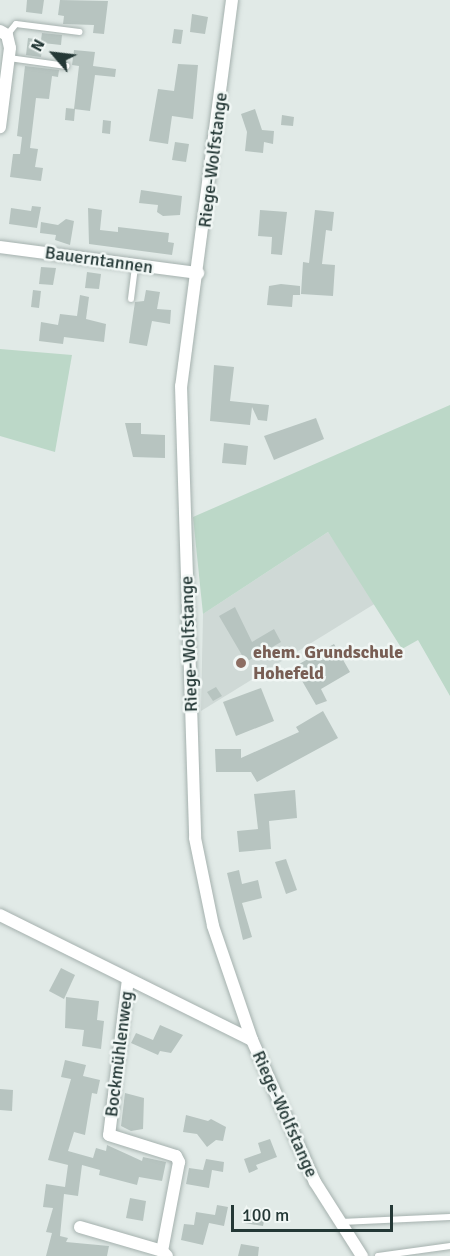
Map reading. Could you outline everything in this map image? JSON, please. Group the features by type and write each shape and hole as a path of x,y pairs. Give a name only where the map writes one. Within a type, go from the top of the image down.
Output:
{"street":[{"name":"Riege-Wolfstange","path":"232,0 198,273 181,386 195,838 213,926 252,1040 315,1182 362,1256"},
{"path":"0,127 9,58 3,33"},
{"name":"Bauerntannen","path":"0,247 198,273"},
{"path":"0,915 252,1040"},
{"name":"Bockmühlenweg","path":"128,979 109,1135 176,1156 178,1162 165,1253"},
{"path":"80,1227 165,1253"}],"lane":[{"path":"3,33 16,24 79,32"},
{"path":"9,58 66,66"},
{"path":"131,299 135,265"},
{"path":"340,1222 450,1217"},
{"path":"378,1256 450,1246"}],"shaded area":[{"name":"ehem. Grundschule Hohefeld","path":"328,532 376,603 201,711 203,614"}],"green space":[{"path":"0,349 72,355 55,452 0,436"},
{"path":"450,405 450,696 418,640 402,649 328,532 203,614 193,517"}],"building":[{"path":"27,0 44,0 42,14 26,12"},
{"path":"60,0 108,1 104,34 93,33 94,25 63,24 64,16 58,15"},
{"path":"192,14 208,17 205,34 190,32"},
{"path":"174,29 183,30 181,44 172,43"},
{"path":"42,33 62,35 61,45 43,43 41,57 26,55 28,38 41,40"},
{"path":"74,50 95,52 93,66 116,69 115,77 95,75 90,111 74,109 79,66 72,65"},
{"path":"178,64 198,65 193,119 172,116 168,144 149,141 158,89 174,91"},
{"path":"25,66 59,70 58,77 52,76 49,99 36,98 30,148 38,149 35,167 43,168 41,181 10,177 13,154 20,154 22,137 17,136"},
{"path":"66,108 75,109 74,121 65,120"},
{"path":"255,109 262,130 274,131 273,144 264,142 263,153 245,151 247,132 241,114"},
{"path":"282,115 294,117 293,126 281,125"},
{"path":"103,120 111,121 110,134 102,133"},
{"path":"175,142 189,144 186,162 172,160"},
{"path":"141,190 182,196 180,215 163,216 157,212 158,205 139,203"},
{"path":"32,206 41,207 37,228 9,224 11,208 31,211"},
{"path":"88,208 102,210 100,230 118,232 118,227 169,233 168,242 174,243 172,255 89,244"},
{"path":"260,210 287,212 282,255 271,254 272,237 258,236"},
{"path":"315,210 334,212 332,231 326,230 322,264 335,265 333,296 301,294 303,262 309,263"},
{"path":"66,219 74,221 70,245 55,240 56,235 40,233 41,222 58,225"},
{"path":"41,267 56,268 53,285 39,284"},
{"path":"87,272 101,274 99,289 85,288"},
{"path":"281,284 300,286 300,295 293,295 292,307 267,305 269,286"},
{"path":"33,290 41,291 39,308 31,307"},
{"path":"146,290 160,292 157,309 171,310 170,324 152,321 147,346 129,343 135,302 144,301"},
{"path":"80,295 89,297 86,319 106,324 104,342 64,337 63,344 39,341 41,322 58,325 60,314 77,316"},
{"path":"214,365 234,367 230,401 269,405 267,421 258,420 252,407 250,425 210,421"},
{"path":"316,418 324,439 274,460 264,436"},
{"path":"125,423 141,423 141,434 165,435 165,458 133,457"},
{"path":"224,443 248,446 246,465 222,463"},
{"path":"235,607 252,642 274,629 281,642 246,662 219,616"},
{"path":"334,644 350,672 321,689 327,701 316,705 294,667"},
{"path":"216,687 222,696 213,701 207,692"},
{"path":"261,688 274,721 236,736 223,702"},
{"path":"323,711 338,738 257,782 251,772 216,772 215,749 241,749 241,758 299,732 296,727"},
{"path":"295,790 297,818 269,821 271,849 239,852 237,831 258,829 254,794"},
{"path":"286,859 297,890 286,894 275,862"},
{"path":"239,870 242,884 258,880 262,898 242,903 252,937 243,940 227,873"},
{"path":"61,968 75,975 64,999 49,991"},
{"path":"66,997 99,1001 97,1020 104,1021 101,1049 82,1046 84,1030 65,1028"},
{"path":"160,1025 183,1035 171,1053 160,1051 158,1055 131,1043 136,1033 153,1040"},
{"path":"65,1060 86,1065 83,1076 100,1080 97,1094 92,1093 85,1135 74,1132 68,1151 93,1158 96,1148 106,1151 107,1145 142,1161 143,1157 166,1162 162,1181 139,1177 137,1185 99,1175 100,1170 82,1165 78,1196 64,1194 60,1236 68,1238 66,1242 109,1246 107,1256 46,1256 52,1233 46,1232 53,1208 43,1207 46,1184 65,1187 68,1165 48,1160 71,1079 61,1077"},
{"path":"0,1089 13,1090 12,1111 0,1110"},
{"path":"125,1093 144,1098 143,1129 131,1131 121,1126"},
{"path":"186,1115 208,1121 211,1119 226,1127 223,1141 216,1140 207,1147 197,1134 183,1132"},
{"path":"270,1139 277,1157 256,1165 258,1169 249,1173 244,1159 261,1153 258,1143"},
{"path":"206,1159 224,1162 223,1172 212,1170 209,1188 186,1184 189,1168 203,1170"},
{"path":"130,1198 146,1201 143,1221 126,1218"},
{"path":"217,1205 228,1207 224,1226 209,1223 203,1245 181,1240 184,1224 194,1225 196,1212 215,1215"},
{"path":"246,1209 266,1212 263,1226 244,1223"},
{"path":"241,1244 259,1247 258,1256 238,1256"}],"place":[{"name":"ehem. Grundschule Hohefeld","path":"241,663"}]}
